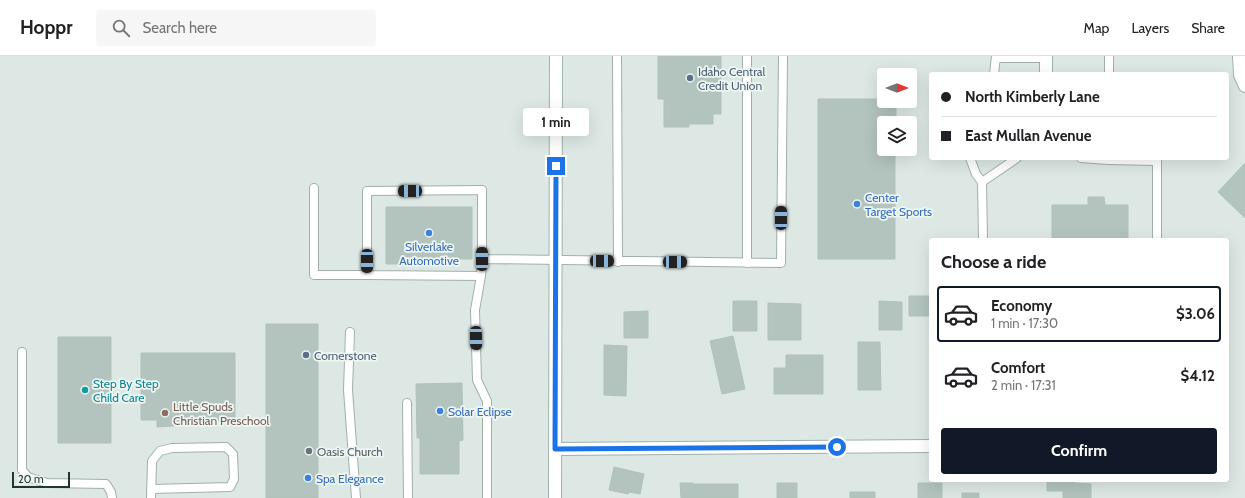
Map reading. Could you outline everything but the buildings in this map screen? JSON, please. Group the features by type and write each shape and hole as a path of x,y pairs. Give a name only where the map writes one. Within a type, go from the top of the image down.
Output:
{"main road":[{"path":"555,498 556,56"},
{"path":"1239,56 1240,75 1245,86"},
{"path":"1046,57 1046,72"},
{"path":"555,449 929,446"}],"lane":[{"path":"618,56 618,262"},
{"path":"747,56 747,263"},
{"path":"482,259 781,263 783,56"},
{"path":"1109,56 1109,72"},
{"path":"994,72 996,57 1046,57"},
{"path":"971,160 976,174 982,182 983,238"},
{"path":"982,182 1014,160"},
{"path":"1132,160 1157,161 1157,238"},
{"path":"314,188 314,275 481,276"},
{"path":"367,276 367,191 482,190 482,259 481,276 475,310 477,380 487,401 487,498"},
{"path":"350,332 348,390 356,498"},
{"path":"22,352 22,470 28,477 47,483 106,484 111,492 112,498"},
{"path":"407,403 408,498"},
{"path":"151,489 230,487 234,479 233,454 226,447 172,448 160,451 152,461 151,489 151,498"}],"place":[{"name":"Idaho Central Credit Union","path":"690,78"},
{"name":"Center Target Sports","path":"857,204"},
{"name":"Silverlake Automotive","path":"429,233"},
{"name":"Cornerstone","path":"306,355"},
{"name":"Step By Step Child Care","path":"85,390"},
{"name":"Solar Eclipse","path":"440,411"},
{"name":"Little Spuds Christian Preschool","path":"165,413"},
{"name":"Oasis Church","path":"309,451"},
{"name":"Spa Elegance","path":"308,478"}],"route":[{"path":"556,166 555,449 837,447"}]}
